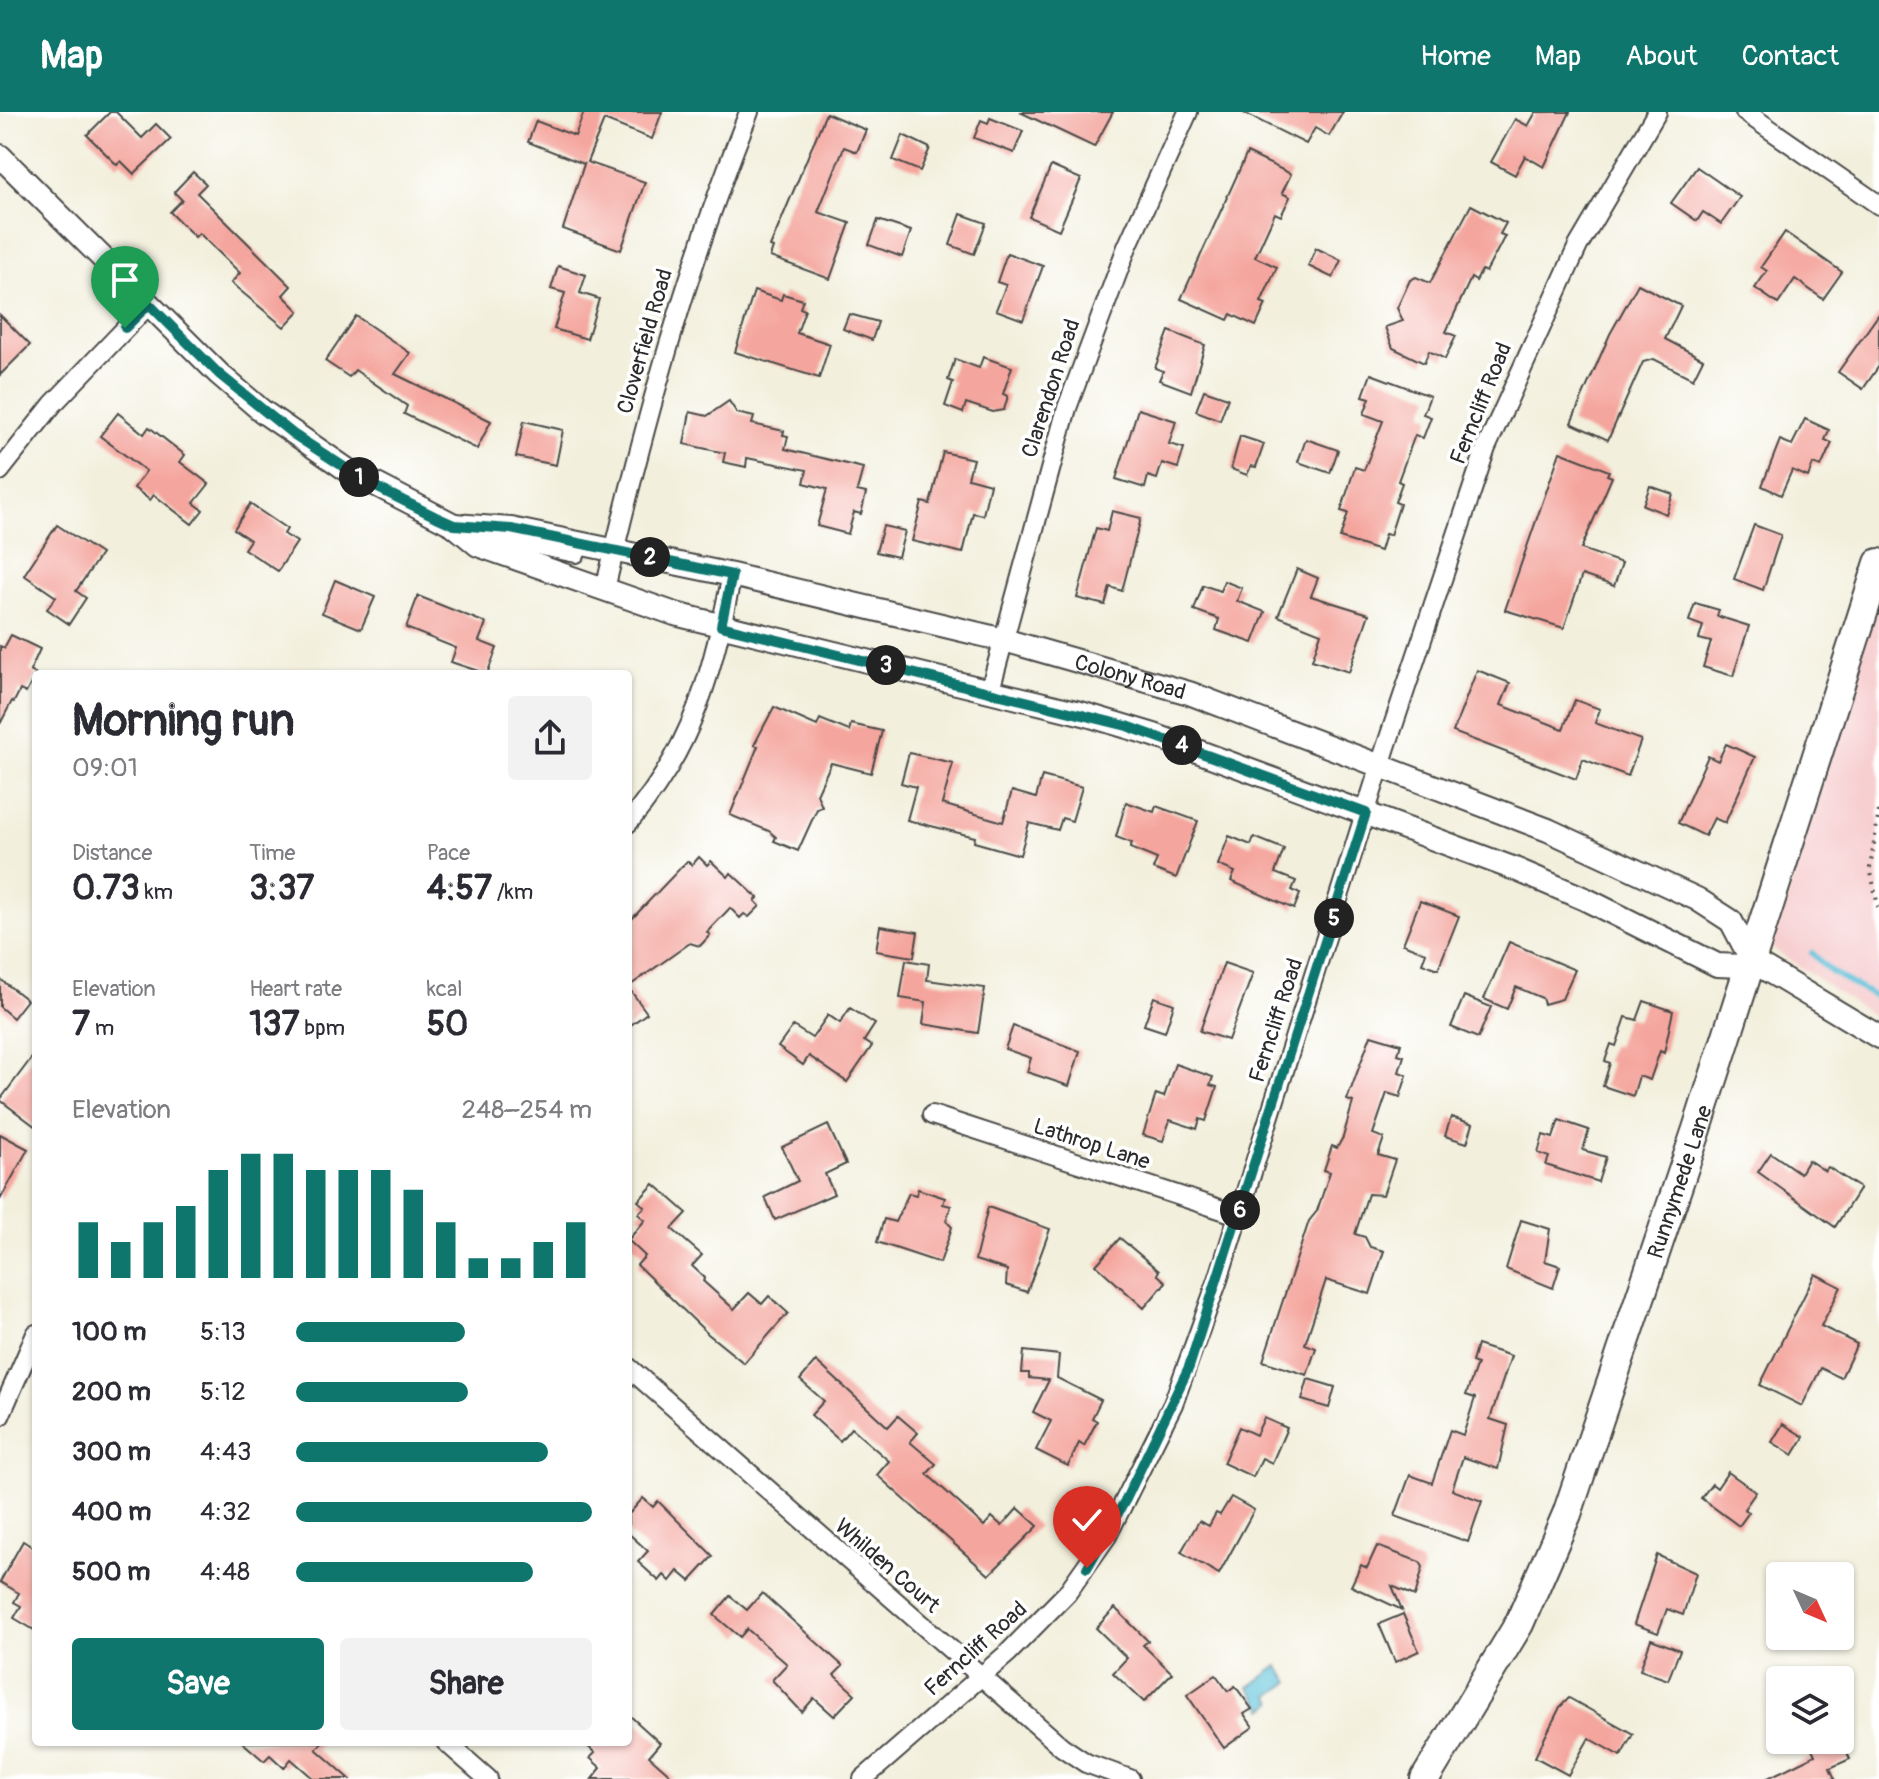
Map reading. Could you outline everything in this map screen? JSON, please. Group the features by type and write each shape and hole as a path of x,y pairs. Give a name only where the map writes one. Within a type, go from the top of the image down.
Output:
{"main road":[{"name":"Runnymede Lane","path":"1425,1779 1499,1661 1559,1536 1752,961 1879,563"}],"street":[{"name":"Cloverfield Road","path":"605,589 665,347 706,224 749,112"},
{"name":"Clarendon Road","path":"990,690 1077,377 1127,247 1188,112"},
{"name":"Ferncliff Road","path":"863,1779 1051,1612 1107,1536 1182,1384 1380,766 1497,419 1578,246 1657,112"},
{"path":"1745,112 1879,205"},
{"name":"Colony Road","path":"0,156 219,374 293,434 372,485 454,525 487,549 721,626 1131,727 1366,813 1581,897 1717,965 1742,966 1752,961 1739,932 1708,904 1548,830 1189,693 1004,640 732,575 511,529 454,525"},
{"path":"0,471 53,404 149,304"},
{"path":"632,818 674,761 697,715 732,575"},
{"path":"1752,961 1879,1037"},
{"name":"Lathrop Lane","path":"932,1115 1238,1215"},
{"path":"0,1416 32,1343"},
{"name":"Whilden Court","path":"632,1371 1076,1758 1130,1779"},
{"path":"451,1746 488,1779"}],"path":[{"path":"1879,811 1870,868 1879,911"}],"shaded area":[{"path":"1879,599 1879,1020 1772,948"}],"water":[{"path":"1278,1666 1290,1682 1270,1696 1274,1702 1264,1709 1249,1687"}],"building":[{"path":"110,112 116,112 142,138 156,124 171,139 134,174 121,161 117,165 87,135"},
{"path":"584,112 662,112 652,139 604,120 587,162 645,182 621,250 563,229 584,164 528,142 536,121 575,136"},
{"path":"1020,112 1113,112 1094,147"},
{"path":"1242,112 1343,112 1329,136 1315,128 1306,144"},
{"path":"1536,112 1570,112 1544,167 1525,156 1515,175 1491,162 1515,119 1528,126"},
{"path":"826,113 866,130 857,152 844,147 818,212 850,223 830,279 770,257 773,248 770,247"},
{"path":"990,118 1023,131 1014,153 974,138 981,120 988,123"},
{"path":"903,135 930,148 920,171 893,160"},
{"path":"1247,153 1291,174 1282,193 1290,197 1281,216 1275,213 1255,257 1277,267 1261,302 1266,304 1256,326 1231,314 1228,320 1181,299"},
{"path":"1051,166 1081,179 1059,230 1029,217"},
{"path":"1697,167 1740,197 1721,224 1703,212 1697,221 1671,203"},
{"path":"193,172 206,184 197,193 291,286 283,295 299,311 284,327 231,283 240,273 199,233 195,237 170,212 182,200 174,192"},
{"path":"1471,205 1506,223 1500,234 1505,236 1486,272 1482,270 1476,281 1471,278 1446,332 1456,336 1445,359 1429,351 1424,363 1393,348 1385,327 1403,321 1397,308 1410,280 1416,277 1430,283"},
{"path":"961,214 986,223 974,254 950,245"},
{"path":"878,220 911,231 902,257 869,245"},
{"path":"1785,232 1842,272 1823,299 1795,279 1778,304 1755,288 1767,271 1761,267"},
{"path":"1316,248 1341,260 1333,278 1308,266"},
{"path":"1007,253 1043,266 1023,320 996,310 1006,285 997,282"},
{"path":"558,266 586,275 580,293 599,299 587,339 554,329 565,293 551,289"},
{"path":"1638,284 1681,306 1665,339 1703,359 1693,379 1654,359 1643,362 1608,440 1571,423 1610,334"},
{"path":"754,291 781,300 783,294 803,300 800,308 805,310 797,333 830,344 819,378 735,352"},
{"path":"849,314 878,322 872,340 843,329"},
{"path":"1879,314 1879,366 1863,389 1838,372"},
{"path":"0,315 30,345 0,375"},
{"path":"356,316 410,353 395,374 491,421 477,449 404,414 407,406 355,370 349,377 325,361"},
{"path":"1169,331 1205,345 1191,392 1159,380 1163,371 1155,368"},
{"path":"983,357 1012,367 1003,394 1008,396 1004,410 993,412 966,403 963,413 945,406 953,382 948,380 955,359 979,368"},
{"path":"1371,374 1430,396 1423,414 1431,417 1423,438 1415,435 1398,481 1402,483 1395,502 1400,504 1390,535 1385,534 1380,551 1340,538 1348,513 1341,511 1355,467 1364,470 1383,421 1364,414 1370,398 1363,396"},
{"path":"1204,390 1228,398 1220,420 1196,411"},
{"path":"729,401 737,413 754,417 752,424 784,431 783,435 788,436 785,449 863,468 857,491 866,493 861,514 854,512 848,534 817,526 827,489 804,483 807,470 747,458 746,467 723,462 725,453 684,444 690,412 707,416"},
{"path":"1138,409 1176,421 1169,444 1184,448 1178,468 1162,463 1157,479 1148,476 1145,488 1116,479"},
{"path":"118,413 144,434 149,427 185,455 180,462 209,484 194,503 203,510 192,524 154,495 150,500 134,488 146,471 100,436"},
{"path":"1805,419 1829,430 1825,440 1832,443 1821,467 1813,464 1808,477 1792,470 1781,495 1762,486 1780,440 1792,445"},
{"path":"524,421 563,430 556,465 516,457"},
{"path":"1240,436 1264,444 1256,467 1251,466 1247,475 1231,469"},
{"path":"1306,439 1338,450 1330,473 1298,462"},
{"path":"943,452 973,459 968,478 990,484 983,515 973,513 963,553 912,541 922,502 930,504"},
{"path":"1560,452 1609,471 1607,475 1612,477 1581,549 1622,563 1614,586 1582,575 1564,628 1505,610"},
{"path":"1650,486 1673,494 1666,514 1643,505"},
{"path":"250,504 287,529 284,534 297,542 278,571 244,549 250,540 234,529"},
{"path":"1112,511 1141,518 1122,591 1110,587 1105,605 1077,598 1096,528 1107,531"},
{"path":"57,525 101,554 76,591 86,598 69,624 47,609 56,597 24,575"},
{"path":"1754,525 1781,535 1763,590 1734,579"},
{"path":"883,526 905,531 898,557 876,552"},
{"path":"1297,569 1318,578 1311,596 1369,614 1349,672 1312,660 1321,633 1278,616"},
{"path":"335,580 375,597 361,629 322,613"},
{"path":"1224,581 1242,588 1237,601 1265,612 1253,643 1216,630 1219,619 1194,610 1203,585 1220,591"},
{"path":"418,596 486,623 479,641 497,648 489,670 475,670 451,662 456,648 406,628"},
{"path":"1695,603 1719,610 1717,616 1749,626 1733,676 1703,667 1711,642 1699,639 1703,626 1689,621"},
{"path":"11,635 40,649 30,671 32,682 26,693 20,690 0,724 0,646 4,648"},
{"path":"1477,670 1510,683 1501,705 1563,729 1575,700 1600,709 1595,723 1641,740 1628,776 1583,759 1576,779 1453,732"},
{"path":"774,707 817,726 820,719 849,731 851,724 882,731 871,773 831,763 817,794 822,807 817,809 798,851 774,841 776,837 769,831 730,815 758,746 754,745"},
{"path":"1726,744 1755,757 1725,823 1714,818 1705,836 1678,823 1708,756 1718,761"},
{"path":"909,753 953,763 942,804 1003,822 1012,791 1036,798 1042,776 1082,787 1072,821 1062,818 1058,830 1029,823 1020,855 974,842 975,837 907,820 916,787 901,783"},
{"path":"1126,802 1154,812 1156,806 1198,821 1176,878 1153,869 1157,859 1130,848 1132,843 1116,837"},
{"path":"1229,836 1251,845 1254,837 1284,849 1275,873 1296,881 1292,890 1300,894 1294,909 1231,881 1235,872 1218,865"},
{"path":"699,857 707,865 711,861 728,877 731,873 758,898 755,901 760,906 749,917 744,914 740,918 730,908 707,932 710,935 700,946 690,943 632,984 632,919 687,861 692,865"},
{"path":"1420,901 1459,916 1438,969 1422,963 1426,953 1403,944"},
{"path":"880,926 918,932 914,957 876,951"},
{"path":"1509,942 1575,970 1562,999 1544,1004 1542,998 1516,987 1507,1009 1484,999"},
{"path":"906,960 929,964 927,980 985,988 978,1033 923,1024 926,1002 900,998"},
{"path":"1224,963 1253,973 1228,1040 1200,1031"},
{"path":"0,979 27,1000 13,1018 0,1007"},
{"path":"632,992 647,1013 632,1024"},
{"path":"1464,996 1491,1007 1478,1038 1451,1027"},
{"path":"1154,997 1174,1004 1165,1032 1144,1025"},
{"path":"1644,1001 1673,1011 1664,1053 1660,1051 1650,1080 1639,1076 1633,1096 1603,1086 1610,1063 1605,1061 1611,1044 1616,1046 1626,1017 1637,1020"},
{"path":"850,1008 875,1024 864,1041 872,1046 847,1082 809,1056 803,1065 778,1047 793,1026 812,1038 828,1015 840,1023"},
{"path":"1013,1026 1080,1051 1069,1086 1027,1072 1031,1058 1005,1049"},
{"path":"1371,1035 1401,1044 1398,1054 1404,1056 1399,1072 1407,1075 1400,1097 1387,1093 1373,1134 1384,1138 1378,1155 1395,1160 1383,1195 1368,1194 1355,1234 1365,1237 1370,1247 1384,1251 1370,1294 1326,1280 1305,1344 1316,1348 1307,1375 1263,1361 1309,1221 1317,1211 1330,1172 1324,1170 1332,1146 1337,1148 1343,1137 1353,1102 1347,1100"},
{"path":"32,1057 32,1124 0,1100"},
{"path":"1175,1064 1213,1077 1210,1085 1217,1087 1206,1121 1200,1119 1197,1129 1170,1120 1163,1141 1143,1135 1156,1094 1164,1097"},
{"path":"1451,1117 1473,1124 1467,1143 1445,1136"},
{"path":"1559,1120 1589,1130 1583,1150 1606,1157 1598,1182 1546,1165 1549,1157 1538,1153 1543,1135 1553,1138"},
{"path":"828,1125 846,1164 825,1174 834,1194 775,1220 765,1197 798,1181 782,1147"},
{"path":"0,1134 28,1149 0,1200"},
{"path":"1771,1153 1800,1173 1808,1160 1825,1171 1828,1167 1860,1188 1835,1227 1758,1172"},
{"path":"654,1184 687,1213 672,1229 702,1255 692,1266 705,1278 703,1281 734,1309 749,1293 762,1304 769,1296 788,1313 744,1363 708,1334 637,1265 645,1256 632,1244 632,1235 645,1220 638,1214 645,1207 638,1201"},
{"path":"918,1189 945,1198 943,1204 951,1206 946,1221 952,1227 940,1263 877,1242 884,1219 895,1222 909,1193 916,1195"},
{"path":"988,1207 1050,1229 1027,1292 1006,1285 1007,1270 975,1260"},
{"path":"1521,1220 1550,1229 1545,1261 1560,1266 1553,1288 1506,1269"},
{"path":"1120,1238 1159,1271 1157,1274 1166,1282 1144,1308 1096,1265"},
{"path":"1815,1274 1841,1287 1821,1326 1857,1344 1841,1378 1821,1368 1802,1406 1760,1385"},
{"path":"1477,1345 1511,1356 1490,1419 1508,1425 1498,1469 1463,1457 1452,1490 1482,1501 1468,1542 1395,1516 1410,1475 1432,1483 1450,1430 1463,1435 1475,1398 1466,1395 1477,1364 1472,1362"},
{"path":"1024,1351 1059,1355 1057,1378 1101,1400 1092,1418 1097,1421 1084,1446 1079,1443 1068,1466 1036,1450 1051,1421 1033,1412 1049,1380 1029,1378 1029,1373 1022,1373"},
{"path":"816,1361 888,1427 898,1416 918,1433 910,1442 936,1464 927,1474 984,1526 992,1517 1002,1526 1018,1508 1038,1526 989,1575 877,1475 889,1461 851,1428 840,1441 811,1415 824,1401 800,1380"},
{"path":"1308,1379 1335,1387 1329,1408 1302,1400"},
{"path":"1264,1418 1287,1428 1272,1463 1262,1458 1253,1477 1223,1463 1239,1427 1256,1435"},
{"path":"1783,1424 1804,1437 1793,1455 1772,1442"},
{"path":"1728,1472 1756,1492 1744,1509 1749,1512 1739,1526 1701,1498 1712,1484 1717,1488"},
{"path":"1231,1497 1254,1510 1219,1574 1181,1552 1199,1521 1209,1526"},
{"path":"643,1498 653,1507 658,1501 713,1556 690,1581 678,1571 670,1581 664,1575 659,1581 638,1562 648,1551 632,1537 632,1510"},
{"path":"23,1541 32,1547 32,1629 14,1618 21,1606 14,1602 19,1593 0,1582"},
{"path":"1377,1546 1420,1562 1423,1567 1415,1596 1392,1586 1402,1610 1351,1586 1361,1565 1367,1568"},
{"path":"1657,1555 1696,1573 1683,1615 1667,1609 1658,1633 1634,1624"},
{"path":"762,1593 843,1666 834,1675 855,1694 834,1716 814,1698 802,1712 772,1680 787,1664 747,1629 740,1637 714,1615 730,1596 747,1610"},
{"path":"1115,1608 1148,1641 1143,1645 1172,1673 1144,1702 1113,1673 1127,1658 1096,1628"},
{"path":"1403,1614 1419,1651 1395,1662 1379,1624"},
{"path":"1651,1639 1680,1650 1668,1680 1640,1670"},
{"path":"1216,1675 1228,1691 1235,1686 1252,1709 1244,1714 1253,1727 1224,1748 1187,1695"},
{"path":"1569,1698 1633,1734 1621,1756 1589,1738 1568,1775 1535,1757 1560,1707"},
{"path":"632,1718 660,1743 649,1756 675,1779 592,1779 601,1768 590,1758 595,1753 587,1746 632,1746"},
{"path":"247,1746 319,1746 316,1749 350,1779 314,1779 291,1759 284,1768 270,1755 264,1761"},
{"path":"1848,1754 1850,1759 1830,1768 1835,1779 1766,1779 1815,1755"}],"waterway":[{"path":"1812,953 1831,972 1879,999"}],"route":[{"path":"125,328 149,304 219,374 293,434 372,485 454,525 475,524 511,529 732,575 721,626 1016,696 1127,726 1366,813 1189,1367 1126,1499 1087,1568"}]}
